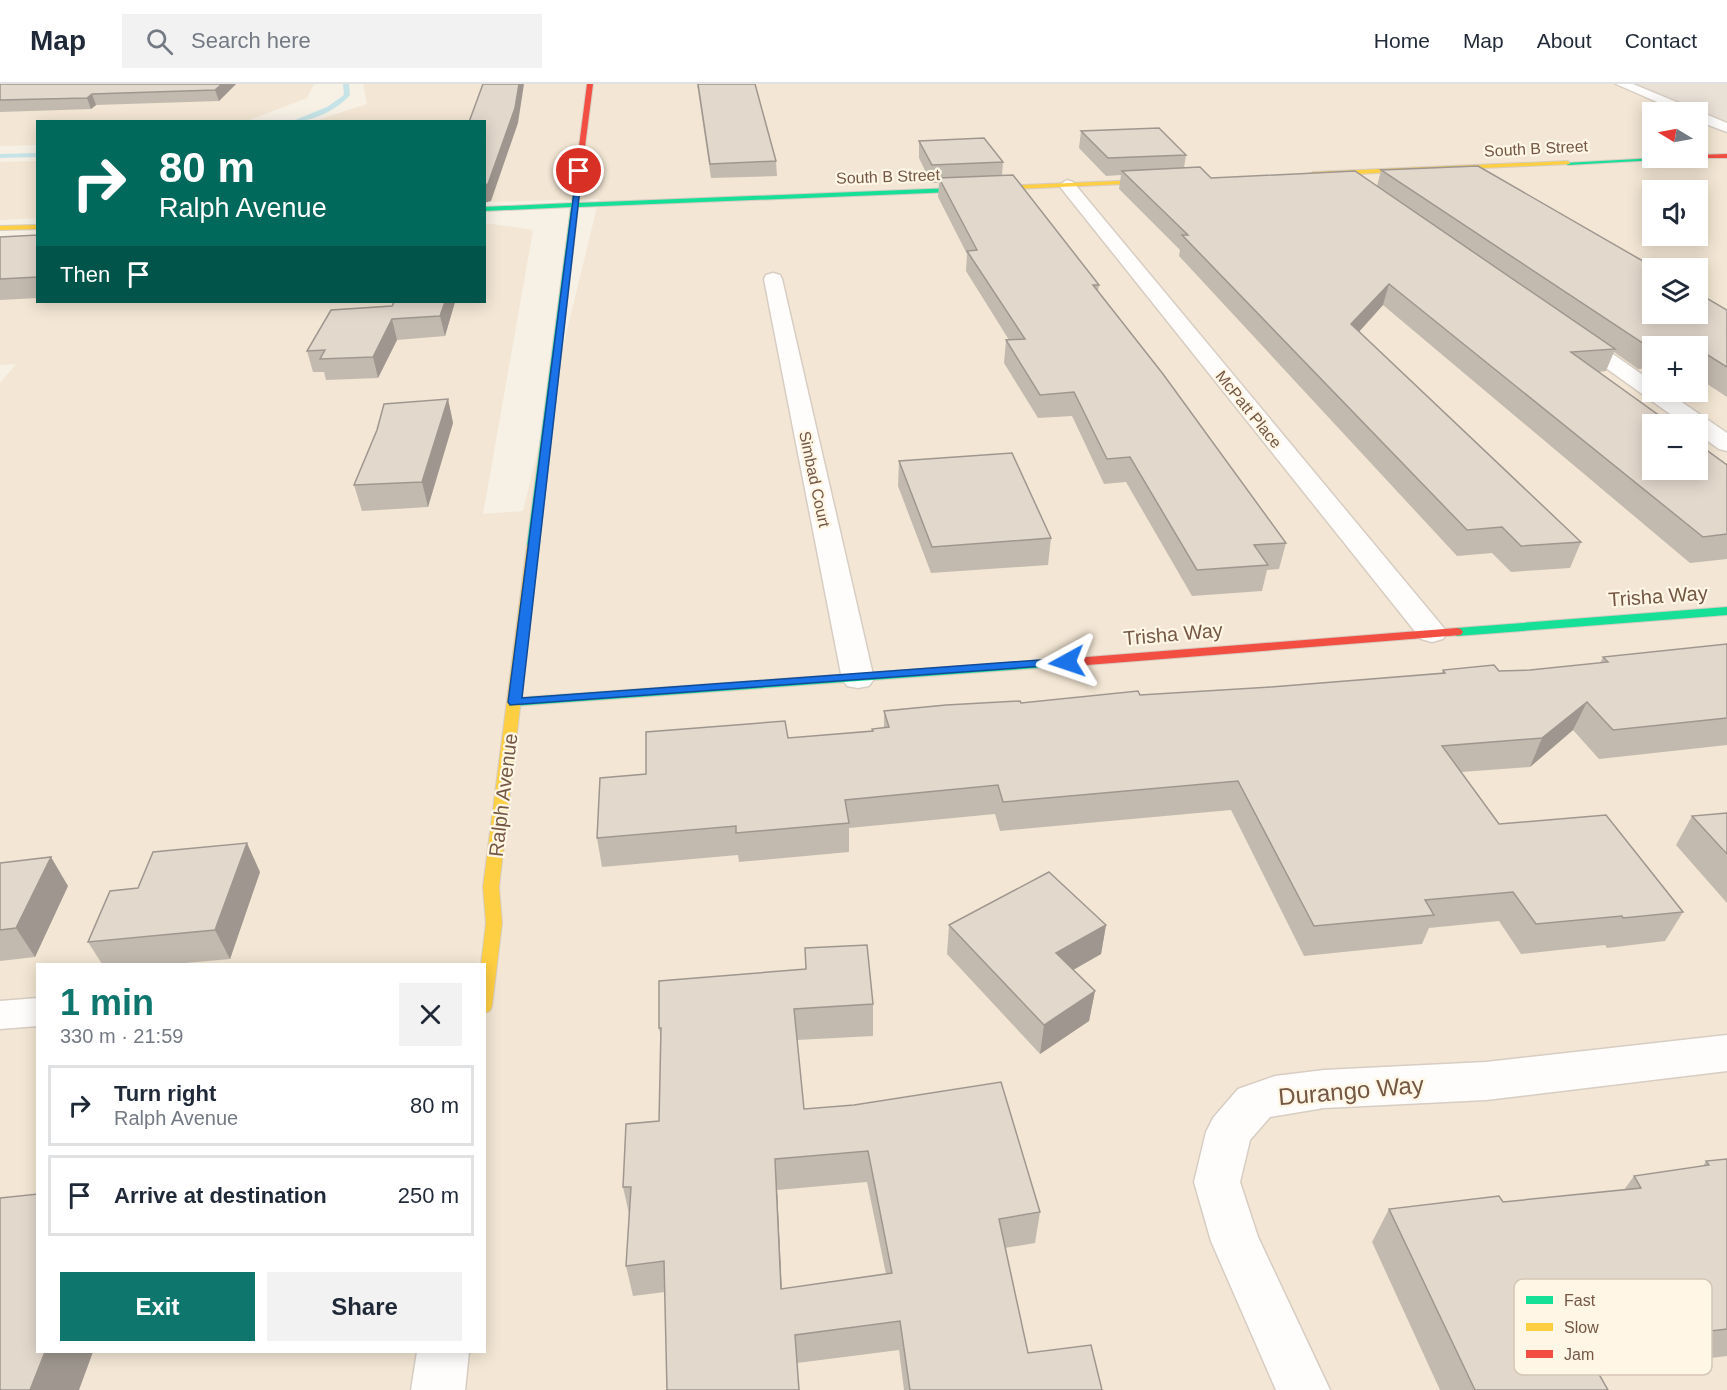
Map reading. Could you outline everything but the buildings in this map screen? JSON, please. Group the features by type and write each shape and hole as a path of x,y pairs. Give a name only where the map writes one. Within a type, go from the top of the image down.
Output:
{"street":[{"name":"Ralph Avenue","path":"486,987 494,923 491,887 590,84"},
{"path":"1622,84 1666,102"},
{"path":"1708,120 1727,128"},
{"path":"1708,157 1727,156"},
{"name":"South B Street","path":"1305,175 1642,160"},
{"path":"1341,173 1370,194"},
{"name":"South B Street","path":"486,209 1186,180"},
{"name":"McPatt Place","path":"1067,185 1432,633"},
{"path":"0,228 36,227"},
{"name":"Simbad Court","path":"773,279 858,679"},
{"path":"1563,329 1727,444"},
{"name":"Trisha Way","path":"514,702 858,679 1727,611"},
{"name":"Durango Way","path":"1303,1390 1235,1240 1217,1182 1229,1132 1254,1103 1275,1095 1324,1089 1486,1081 1727,1053"},
{"path":"438,1390 443,1353"}],"lane":[{"path":"0,1015 36,1012"}],"shaded area":[{"path":"0,84 314,84 307,98 249,120 36,120 36,145 0,146"},
{"path":"363,84 1628,84 1671,102 1642,102 1642,168 1708,168 1708,118 1727,126 1727,1390 0,1390 0,383 16,364 0,365 0,246 36,245 36,303 486,303 486,223 533,230 483,514 523,511 599,199 486,202 486,120 318,120 367,104"},
{"path":"1628,84 1727,84 1727,126 1708,117 1708,102 1673,102"},
{"path":"36,161 36,218 0,220 0,162"}],"waterway":[{"path":"299,120 336,105 347,95 346,84"},
{"path":"0,156 36,155"}],"traffic: fast":[{"path":"1568,163 1642,160"},
{"path":"533,545 580,162"},
{"path":"486,209 953,190"},
{"path":"1457,632 1727,611"},
{"path":"514,702 1062,663"}],"traffic: slow":[{"path":"1313,174 1568,163"},
{"path":"953,190 1166,181"},
{"path":"0,228 36,227"},
{"path":"486,989 494,923 491,887 533,545"}],"traffic: jam":[{"path":"580,162 590,84"},
{"path":"1708,157 1727,156"},
{"path":"1062,663 1457,632"}],"route":[{"path":"579,171 514,702 858,679 1067,662"}]}
